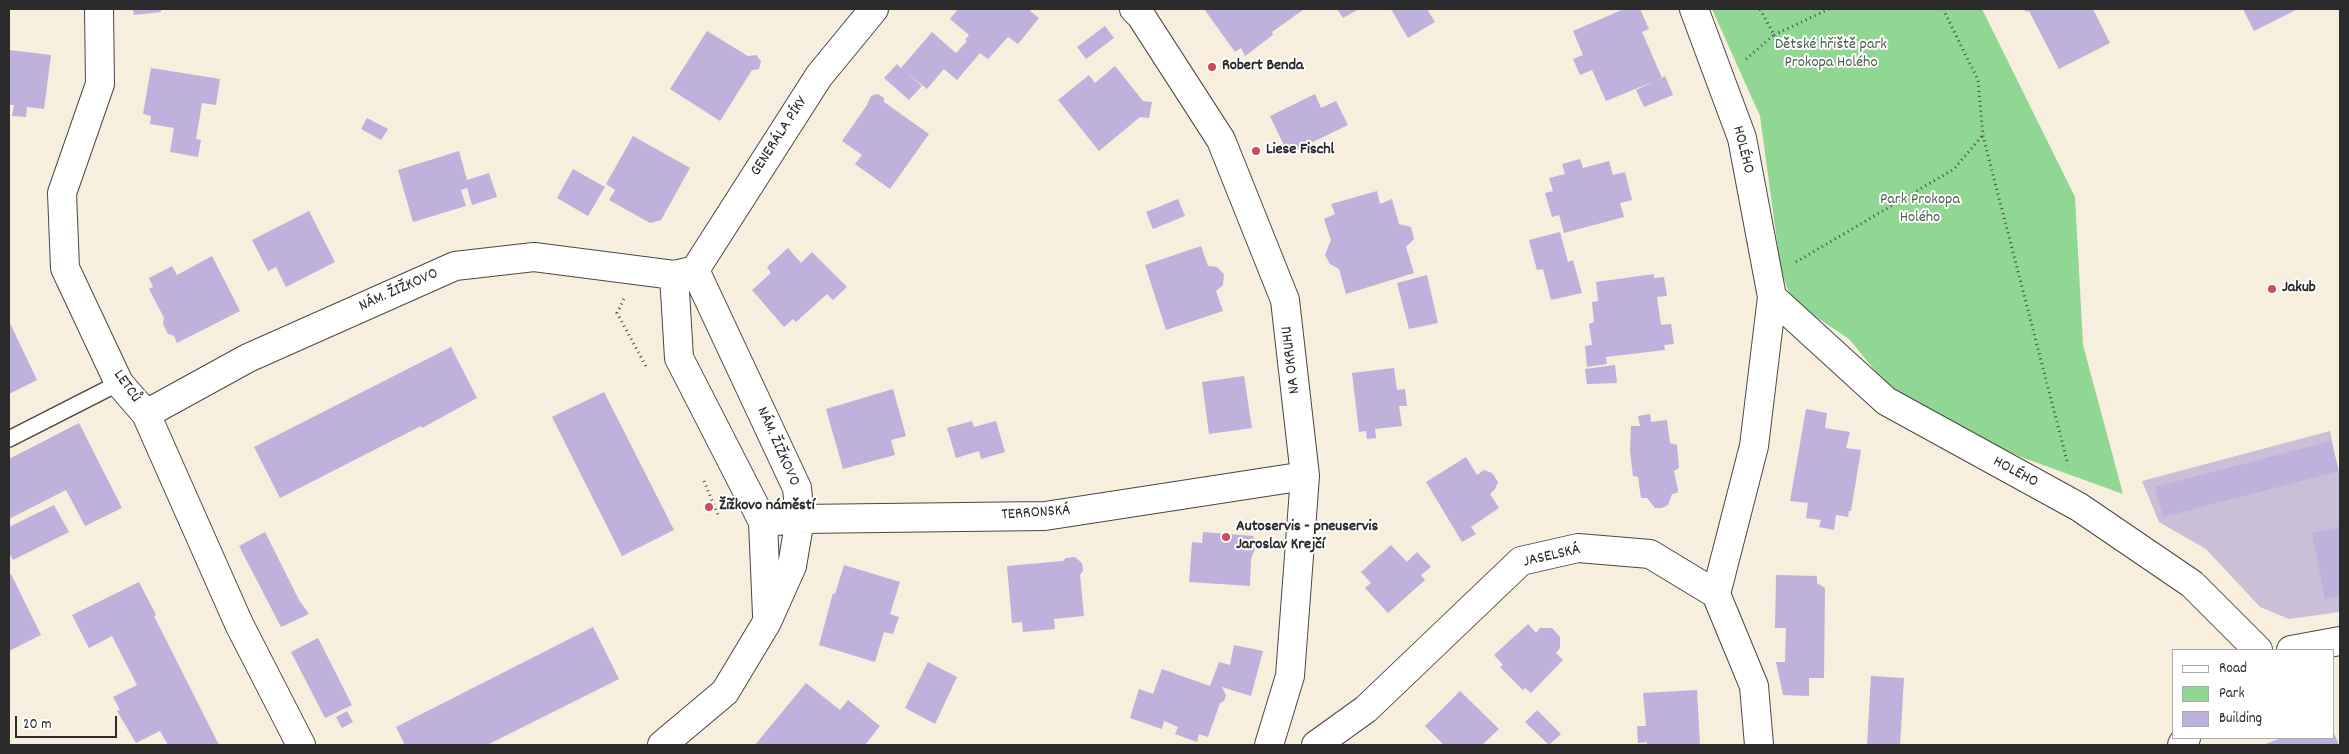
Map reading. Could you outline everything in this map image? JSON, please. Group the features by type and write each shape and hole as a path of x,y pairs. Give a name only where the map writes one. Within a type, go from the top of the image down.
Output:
{"street":[{"name":"LETCŮ","path":"100,9 100,84 62,193 66,268 119,383 146,414 239,624 302,745"},
{"name":"GENERÁLA PÍKY","path":"685,273 819,76 874,9"},
{"name":"NA OKRUHU","path":"1134,9 1141,16 1221,140 1285,300 1305,476 1290,676 1270,745"},
{"name":"HOLÉHO","path":"1694,9 1742,138 1770,288 1754,446 1716,594"},
{"name":"NÁM. ŽIŽKOVO","path":"146,414 248,358 455,266 534,257 685,273 796,488 800,519 792,566 767,622 725,692 662,745"},
{"path":"685,273 679,358 763,522 767,622"},
{"name":"HOLÉHO","path":"1770,288 1886,401 2079,507 2192,584 2257,649"},
{"name":"TERRONSKÁ","path":"763,522 800,519 1045,516 1305,476"},
{"name":"JASELSKÁ","path":"1316,745 1366,709 1521,561 1578,548 1650,554 1716,594"},
{"path":"1716,594 1754,686 1759,745"},
{"path":"2296,649 2340,641"}],"lane":[{"path":"9,440 119,383"}],"path":[{"path":"1760,9 1774,35"},
{"path":"1719,78 1774,35 1829,9"},
{"path":"1943,9 1978,80 1983,136 2079,507"},
{"path":"1770,288 1954,169 1983,136"}],"shaded area":[{"path":"2330,431 2340,479 2340,612 2289,619 2260,607 2206,549 2159,522 2142,481"}],"green space":[{"name":"Park Prokopa Holého","path":"1712,9 1982,9 2075,197 2083,345 2123,494 2021,457 1902,403 1849,339 1792,301 1781,271 1760,116"}],"building":[{"path":"133,9 161,9 161,12 134,15"},
{"path":"958,9 1032,9 1030,11 1039,18 1018,44 1008,37 988,59 980,53 957,80 944,69 927,89 905,71 922,86 909,100 884,78 897,64 901,68 932,32 956,53 967,41 965,40 969,35 950,19"},
{"path":"1204,9 1303,10 1272,32 1273,35 1245,56 1241,48 1235,52"},
{"path":"1337,9 1359,9 1343,18"},
{"path":"1391,9 1427,9 1435,22 1408,38"},
{"path":"1624,9 1640,9 1649,29 1642,32 1662,78 1606,101 1592,70 1580,75 1573,59 1583,55 1573,31"},
{"path":"2024,9 2093,9 2110,43 2059,69 2029,11 2026,12"},
{"path":"2243,9 2298,9 2254,31"},
{"path":"1105,26 1114,38 1086,59 1077,47"},
{"path":"707,31 748,56 756,55 761,61 759,69 752,70 720,121 670,89"},
{"path":"9,50 51,55 44,109 27,107 26,117 12,116 14,105 9,105"},
{"path":"1115,66 1143,101 1152,102 1149,118 1140,117 1099,151 1058,100 1089,75 1095,83"},
{"path":"151,68 220,79 216,105 202,103 196,139 201,140 198,157 170,152 174,128 150,124 151,116 143,114"},
{"path":"1665,76 1673,95 1644,107 1636,90"},
{"path":"878,94 884,98 884,102 929,134 890,189 855,164 862,155 842,141 867,105 871,96"},
{"path":"1315,94 1321,108 1336,101 1348,125 1288,154 1270,116"},
{"path":"367,118 388,129 381,140 361,129"},
{"path":"633,136 690,168 661,220 650,223 609,200 615,190 606,184"},
{"path":"459,151 467,180 489,173 497,197 472,205 467,188 461,190 466,206 413,222 398,170"},
{"path":"1580,159 1583,168 1609,161 1613,175 1625,172 1632,200 1620,203 1624,217 1564,233 1559,215 1552,217 1545,193 1553,191 1549,178 1565,174 1562,164"},
{"path":"573,169 605,187 588,216 557,198"},
{"path":"1377,191 1380,204 1392,199 1399,224 1411,227 1414,239 1406,247 1414,273 1346,294 1339,269 1330,264 1325,255 1331,240 1324,219 1335,214 1331,204"},
{"path":"1178,199 1185,216 1153,229 1146,212"},
{"path":"309,211 335,262 286,287 276,267 268,271 252,240"},
{"path":"1560,232 1568,262 1573,260 1582,293 1551,300 1543,269 1537,270 1529,240"},
{"path":"1201,246 1208,266 1217,267 1224,274 1223,285 1216,291 1223,311 1166,330 1145,265"},
{"path":"788,248 801,263 812,252 847,287 833,300 827,294 796,322 793,319 784,327 752,290 771,273 767,267"},
{"path":"212,256 240,311 177,343 174,336 168,334 163,324 164,318 149,289 153,287 149,278 172,266 177,275"},
{"path":"1654,274 1654,278 1664,277 1667,296 1657,297 1661,325 1671,324 1674,344 1664,345 1665,350 1606,357 1607,364 1587,367 1585,346 1592,345 1589,324 1594,322 1592,302 1598,301 1596,282"},
{"path":"1427,275 1438,323 1409,329 1397,283"},
{"path":"9,321 37,380 9,394"},
{"path":"451,347 477,398 422,428 421,426 280,498 254,447"},
{"path":"1615,365 1617,383 1587,384 1585,369"},
{"path":"1394,368 1397,390 1405,389 1407,406 1399,406 1402,426 1375,429 1376,438 1367,439 1366,431 1359,432 1352,373"},
{"path":"1244,376 1252,428 1209,434 1202,382"},
{"path":"893,389 906,436 891,440 895,455 843,469 826,409"},
{"path":"604,392 674,530 622,556 552,417"},
{"path":"1806,409 1827,413 1825,428 1850,432 1846,448 1861,450 1851,511 1849,511 1848,517 1836,515 1834,530 1819,527 1821,520 1806,518 1808,503 1790,501"},
{"path":"1650,414 1651,422 1667,420 1670,443 1677,445 1679,468 1674,471 1678,490 1677,493 1672,494 1668,505 1662,508 1655,508 1647,498 1641,498 1638,477 1633,476 1630,451 1631,426 1640,426 1638,416"},
{"path":"972,421 974,427 996,421 1005,452 981,459 979,451 956,458 947,428"},
{"path":"79,423 122,508 85,526 66,490 9,519 9,459"},
{"path":"2331,441 2339,471 2163,517 2155,487"},
{"path":"1466,457 1477,475 1484,470 1492,473 1498,482 1490,494 1499,508 1471,527 1476,534 1462,542 1426,482"},
{"path":"54,505 69,532 13,560 9,553 9,527"},
{"path":"2340,527 2340,596 2325,599 2312,533"},
{"path":"265,532 299,600 309,614 281,627 239,546"},
{"path":"1203,532 1253,536 1257,544 1251,559 1250,586 1189,582 1192,542 1202,543"},
{"path":"1391,545 1407,562 1417,552 1431,567 1421,575 1425,580 1388,613 1365,588 1371,583 1361,572"},
{"path":"1075,557 1082,563 1083,571 1080,575 1084,616 1054,619 1055,629 1023,632 1022,622 1012,623 1007,566 1063,561 1066,558"},
{"path":"844,565 900,582 890,614 899,617 893,634 884,632 875,662 819,645 833,593 835,594"},
{"path":"11,574 41,635 9,651 9,575"},
{"path":"1776,575 1817,576 1817,583 1825,588 1824,678 1809,678 1809,696 1783,695 1776,662 1785,662 1786,628 1775,628"},
{"path":"139,582 156,615 154,616 219,745 168,745 160,731 136,743 117,711 120,710 113,697 137,685 112,636 89,648 72,615"},
{"path":"1528,624 1536,633 1540,628 1552,628 1560,637 1560,648 1556,653 1563,660 1531,693 1525,688 1523,690 1500,667 1503,665 1494,655"},
{"path":"593,627 619,679 487,745 405,745 396,727"},
{"path":"318,638 352,705 325,718 291,652"},
{"path":"1234,645 1263,651 1251,696 1222,687 1226,695 1224,701 1220,703 1208,737 1199,734 1197,742 1175,734 1178,727 1164,721 1162,729 1130,718 1139,689 1153,694 1162,669 1210,686 1219,662 1230,665"},
{"path":"928,662 957,677 935,724 905,708"},
{"path":"1871,676 1904,678 1900,745 1867,745"},
{"path":"806,683 840,710 848,700 880,726 865,745 755,745"},
{"path":"1697,690 1700,745 1647,745 1647,742 1638,743 1637,726 1646,726 1643,693"},
{"path":"1460,691 1499,729 1482,745 1444,745 1425,726"},
{"path":"1537,710 1561,734 1549,745 1525,722"},
{"path":"347,711 353,722 342,728 336,717"},
{"path":"2334,733 2339,745 2263,745 2278,739 2334,739"}],"place":[{"name":"Robert Benda","path":"1212,67"},
{"name":"Liese Fischl","path":"1256,151"},
{"name":"Jakub","path":"2272,289"},
{"name":"Žižkovo náměstí","path":"709,507"},
{"name":"Autoservis - pneuservis Jaroslav Krejčí","path":"1226,537"}],"park label":[{"name":"Dětské hřiště park Prokopa Holého","path":"1831,55"}]}
